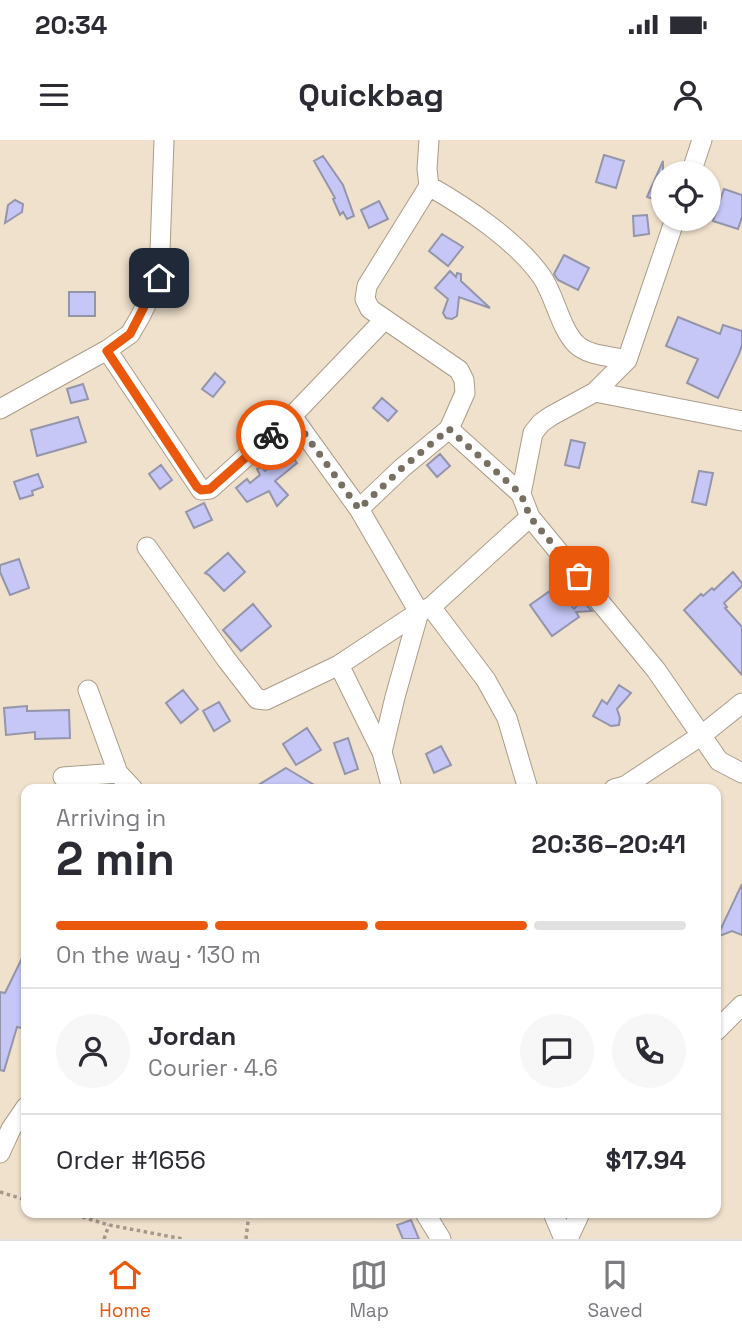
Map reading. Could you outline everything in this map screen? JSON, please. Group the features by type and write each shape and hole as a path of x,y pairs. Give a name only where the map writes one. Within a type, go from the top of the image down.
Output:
{"street":[{"path":"0,409 107,351 130,334 159,278 164,140"},
{"path":"359,509 449,429 465,393 464,380 459,370 370,309 365,299 367,286 429,186 429,140"},
{"path":"695,161 702,140"},
{"path":"429,186 461,204 502,235 541,275 574,342 585,351 627,360"},
{"path":"521,494 533,433 551,416 595,392 627,360 671,231"},
{"path":"107,351 201,490 210,489 292,416 385,319"},
{"path":"595,392 742,421"},
{"path":"292,416 359,509 425,610 486,680 508,718 527,784"},
{"path":"449,429 521,494 530,517 635,644 719,761 742,773"},
{"path":"147,547 257,699 266,700 340,665 425,610 530,517"},
{"path":"382,752 395,697 425,610"},
{"path":"340,665 382,752 391,784"},
{"path":"88,690 118,773 128,784"},
{"path":"628,784 702,735 742,703"},
{"path":"63,777 118,773"},
{"path":"721,1026 742,1005"},
{"path":"0,1153 21,1114"},
{"path":"428,1218 441,1239"},
{"path":"556,1218 566,1239"},
{"path":"566,1239 577,1218"}],"path":[{"path":"0,1192 21,1198"},
{"path":"86,1218 183,1239"},
{"path":"246,1239 248,1218"},
{"path":"104,1239 109,1225"}],"building":[{"path":"604,155 624,161 616,188 596,182"},
{"path":"323,156 343,185 354,216 347,219 343,212 340,215 333,199 335,198 314,161"},
{"path":"724,189 742,195 742,217 738,229 721,224 721,198"},
{"path":"15,200 23,204 22,212 5,223 8,205"},
{"path":"379,201 388,219 369,228 361,210"},
{"path":"647,215 649,234 634,236 633,216"},
{"path":"442,234 463,247 448,266 429,251"},
{"path":"564,255 589,268 578,290 558,280 554,274"},
{"path":"450,271 456,277 457,273 461,274 461,281 490,308 459,297 457,316 446,318 443,313 448,299 435,288"},
{"path":"69,292 95,292 95,316 69,316"},
{"path":"678,317 720,334 723,325 742,331 739,354 718,398 687,383 698,359 666,346"},
{"path":"215,373 225,382 213,397 202,389"},
{"path":"83,384 88,399 71,403 67,389"},
{"path":"382,398 397,411 388,421 373,408"},
{"path":"78,417 86,442 37,456 31,430"},
{"path":"571,440 585,443 579,468 565,465"},
{"path":"288,452 297,463 275,481 288,495 277,506 269,491 247,502 236,488 247,479 250,483 260,475 257,469 261,467 265,471"},
{"path":"440,454 450,466 437,477 427,465"},
{"path":"161,465 172,480 160,489 149,474"},
{"path":"699,471 713,473 706,505 692,502"},
{"path":"38,474 43,487 32,491 33,495 20,499 14,482"},
{"path":"204,503 212,520 194,528 186,512"},
{"path":"228,553 245,572 224,591 205,573"},
{"path":"19,559 29,588 10,595 0,572 0,565"},
{"path":"733,572 742,586 724,603 727,607 725,608 742,627 742,675 684,610 701,594 703,596 712,588 714,590"},
{"path":"557,586 574,609 582,600 592,611 576,612 579,617 552,636 530,605"},
{"path":"253,604 271,626 241,651 223,630"},
{"path":"619,685 631,693 617,709 619,725 611,726 593,716 602,700 607,704"},
{"path":"183,690 198,709 181,723 166,703"},
{"path":"219,702 230,721 214,731 203,711"},
{"path":"27,706 27,711 69,710 70,738 35,739 35,732 6,735 4,708"},
{"path":"307,728 321,750 296,765 283,744"},
{"path":"348,738 358,769 345,774 334,743"},
{"path":"441,746 451,765 434,773 426,754"},
{"path":"286,768 313,784 260,784"},
{"path":"742,884 742,935 732,931 721,935 721,929"},
{"path":"21,960 21,1028 17,1027 4,1071 0,1070 0,992 5,993"},
{"path":"411,1220 419,1239 403,1239 397,1225"}],"way so far":[{"path":"271,435 292,416 359,509 449,429 521,494 530,517 579,576"}],"route":[{"path":"159,278 130,334 107,351 197,487 201,490 210,489 271,435"}]}
